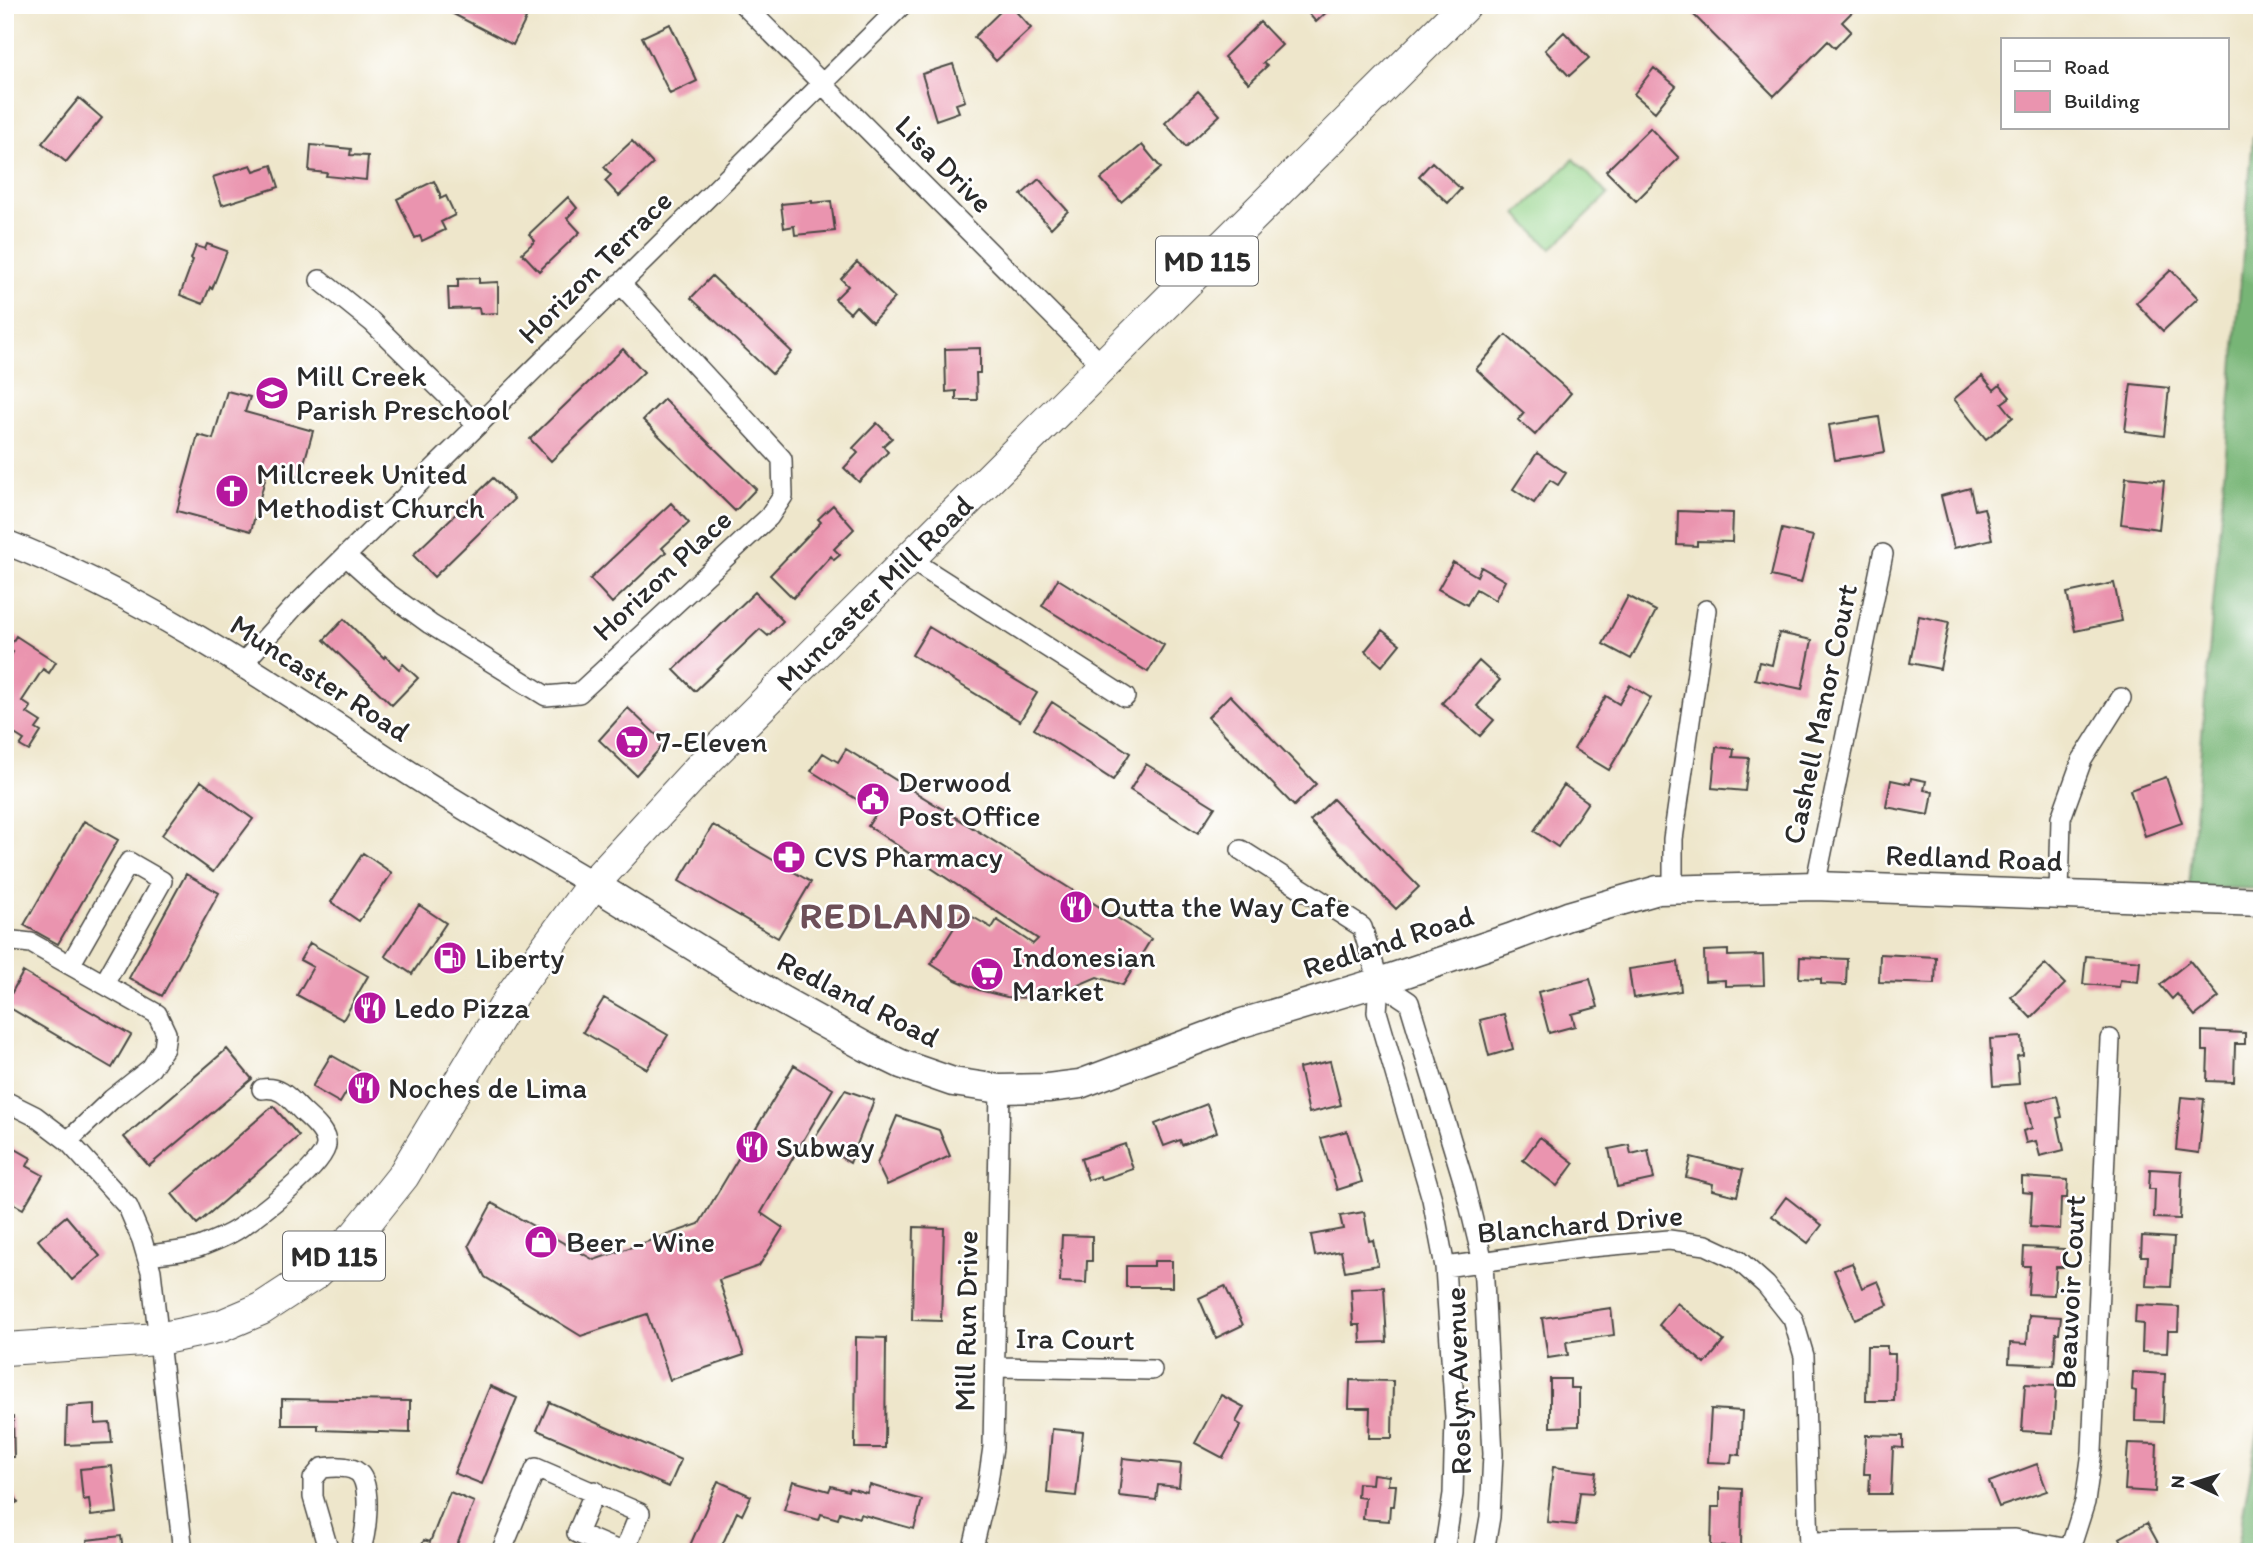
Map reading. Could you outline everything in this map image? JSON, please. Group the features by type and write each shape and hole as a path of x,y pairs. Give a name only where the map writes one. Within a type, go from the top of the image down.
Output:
{"main road":[{"name":"Muncaster Mill Road","path":"5,1349 159,1339 221,1326 261,1308 316,1273 356,1235 403,1176 513,993 593,884 708,759 911,560 1102,365 1465,5"},
{"name":"Redland Road","path":"593,884 776,998 857,1042 901,1064 953,1082 1000,1089 1080,1084 1242,1023 1379,982 1568,916 1658,890 1815,886 2262,902"}],"street":[{"name":"Lisa Drive","path":"744,5 1102,365"},
{"name":"Horizon Terrace","path":"243,663 293,608 902,5"},
{"path":"320,280 372,322 477,425"},
{"name":"Horizon Place","path":"346,556 386,592 430,624 546,696 579,694 769,517 783,496 782,459 620,283"},
{"name":"Muncaster Road","path":"5,541 49,559 149,608 243,663 399,766 593,884"},
{"name":"Cashell Manor Court","path":"1815,886 1884,554"},
{"path":"911,560 1125,697"},
{"path":"1673,889 1673,839 1706,610"},
{"path":"2059,894 2061,818 2082,760 2121,698"},
{"name":"Roslyn Avenue","path":"1241,850 1362,927 1379,982 1377,1012 1432,1199 1445,1267 1455,1417 1452,1494 1444,1552"},
{"path":"70,965 129,862 162,881 104,984"},
{"path":"5,940 31,943 157,1014 166,1033 164,1048 151,1068 112,1099 68,1141"},
{"name":"Roslyn Avenue","path":"1379,982 1409,1002 1464,1183 1483,1262 1493,1454 1490,1517 1484,1552"},
{"name":"Beauvoir Court","path":"2074,1549 2085,1502 2092,1452 2110,1039"},
{"path":"146,1255 197,1248 236,1231 276,1201 313,1167 324,1151 324,1135 281,1090 262,1089"},
{"name":"Mill Run Drive","path":"972,1552 993,1447 1000,1089"},
{"path":"5,1101 35,1116 68,1141 128,1207 151,1271 183,1552"},
{"name":"Blanchard Drive","path":"1445,1267 1580,1248 1669,1240 1706,1245 1738,1260 1766,1285 1793,1319 1804,1356 1809,1547"},
{"name":"Ira Court","path":"996,1367 1152,1370"},
{"path":"329,1552 313,1497 313,1479 322,1468 333,1467 359,1472 365,1483 367,1528 360,1552"},
{"path":"501,1552 536,1468 595,1491 640,1513 623,1552 577,1533 595,1491"},
{"path":"1809,1547 2015,1539 2074,1549"}],"green space":[{"path":"2262,129 2262,889 2189,887 2253,136"},
{"path":"1574,159 1608,195 1551,249 1517,214"},
{"path":"2262,1409 2262,1552 2236,1552"}],"building":[{"path":"436,5 500,5 526,19 513,45"},
{"path":"1007,5 1031,28 996,61 974,37"},
{"path":"1301,5 1341,5 1336,9 1333,6 1316,22"},
{"path":"1684,5 1859,5 1842,22 1851,31 1835,48 1828,41 1774,96"},
{"path":"1260,22 1282,45 1263,63 1267,66 1249,83 1224,57"},
{"path":"670,24 697,81 670,94 642,37"},
{"path":"1564,32 1589,58 1569,76 1545,50"},
{"path":"953,64 965,101 956,104 959,112 936,120 922,74"},
{"path":"1654,68 1676,86 1655,112 1634,94"},
{"path":"1198,91 1220,115 1186,147 1165,123"},
{"path":"79,98 102,118 66,162 42,143"},
{"path":"1650,128 1679,158 1636,201 1606,171"},
{"path":"632,141 653,164 619,196 605,181 611,175 604,167"},
{"path":"311,145 351,149 350,155 368,156 366,180 326,176 327,173 309,171"},
{"path":"1142,145 1161,168 1121,202 1101,179"},
{"path":"1432,162 1461,189 1448,203 1419,176"},
{"path":"251,165 254,171 272,165 279,187 222,205 213,177"},
{"path":"1039,179 1068,211 1051,228 1021,195"},
{"path":"434,181 440,199 446,196 455,215 441,222 445,230 422,241 420,236 415,238 397,199"},
{"path":"568,197 577,208 567,218 580,232 539,271 522,253 535,241 529,234"},
{"path":"831,201 835,231 795,235 794,226 784,228 781,204"},
{"path":"207,244 227,251 203,304 180,295 196,246 205,249"},
{"path":"857,262 895,298 872,322 856,306 850,313 835,299 848,286 841,279"},
{"path":"2171,270 2198,298 2163,331 2136,303"},
{"path":"712,276 792,352 772,374 691,298"},
{"path":"479,278 479,283 498,282 498,313 480,314 479,308 449,309 448,287 458,287 458,279"},
{"path":"1506,335 1571,393 1535,435 1518,420 1524,413 1476,369"},
{"path":"980,348 980,373 976,373 977,400 956,400 956,391 946,392 945,349"},
{"path":"623,349 644,372 551,461 530,439"},
{"path":"1982,376 1994,390 2000,385 2010,397 2002,403 2013,417 1986,439 1954,399"},
{"path":"2131,384 2169,388 2164,436 2125,431"},
{"path":"227,391 250,397 245,412 313,431 300,477 268,468 251,531 177,511 198,435 213,439"},
{"path":"664,399 756,489 735,511 643,420"},
{"path":"1879,417 1885,452 1835,460 1829,425"},
{"path":"877,423 892,438 883,446 888,452 859,482 844,468 858,453 853,448"},
{"path":"1537,453 1566,473 1558,485 1550,480 1534,503 1513,489"},
{"path":"2126,477 2164,481 2159,529 2121,524"},
{"path":"493,478 514,499 434,577 413,555"},
{"path":"1970,488 1975,510 1984,508 1992,539 1954,548 1941,496"},
{"path":"671,503 689,523 662,548 666,552 612,603 590,579"},
{"path":"833,505 854,529 834,549 840,555 834,560 831,556 793,598 770,575 821,522 818,519"},
{"path":"1678,511 1733,513 1732,542 1697,541 1697,546 1677,545"},
{"path":"1782,529 1813,536 1801,583 1771,576"},
{"path":"1453,562 1477,576 1481,567 1505,581 1495,600 1476,589 1467,605 1438,589"},
{"path":"1058,579 1164,645 1148,672 1042,606"},
{"path":"2114,583 2122,621 2075,631 2067,593"},
{"path":"755,592 783,621 768,636 760,629 695,691 674,670"},
{"path":"1628,596 1656,611 1631,659 1603,644"},
{"path":"1919,616 1949,622 1940,669 1910,663"},
{"path":"344,619 384,658 385,656 399,669 403,664 418,678 392,705 324,640"},
{"path":"929,627 1037,693 1020,721 912,655"},
{"path":"1382,630 1400,644 1382,666 1365,651"},
{"path":"1779,633 1812,640 1802,689 1755,679 1759,662 1772,665"},
{"path":"16,636 56,662 49,673 43,669 22,701 31,707 27,713 41,722 36,729 41,732 29,751 20,746 24,740 5,728 5,665 13,652 8,649"},
{"path":"1479,661 1500,680 1477,706 1494,720 1480,736 1442,703"},
{"path":"1630,685 1651,698 1609,770 1574,749 1606,696 1619,704"},
{"path":"1230,695 1316,784 1294,806 1208,717"},
{"path":"1052,702 1130,753 1113,780 1034,729"},
{"name":"7-Eleven","path":"628,708 665,743 636,775 599,740"},
{"path":"1716,747 1734,749 1733,757 1749,758 1745,791 1712,788"},
{"path":"846,749 1151,939 1123,985 1097,977 1055,995 1007,997 979,990 956,980 931,964 964,912 992,928 997,920 1033,944 1038,939 868,826 877,812 811,771 823,753 838,762"},
{"path":"1146,764 1215,807 1198,833 1130,790"},
{"path":"2166,777 2182,823 2145,836 2130,790"},
{"path":"1911,778 1926,781 1924,790 1933,792 1929,815 1886,807 1891,780 1910,784"},
{"path":"201,781 253,819 213,872 162,835"},
{"path":"1564,785 1588,802 1558,847 1534,831"},
{"path":"1333,799 1419,887 1396,909 1310,821"},
{"path":"84,821 118,840 58,944 24,925"},
{"path":"713,825 811,882 778,938 679,881"},
{"path":"363,853 392,873 359,921 331,902"},
{"path":"186,874 219,893 162,996 129,978"},
{"path":"419,905 446,923 412,974 385,956"},
{"path":"310,943 368,976 343,1020 297,995 313,967 300,960"},
{"path":"1728,950 1728,956 1763,955 1764,985 1725,986 1725,980 1705,981 1704,951"},
{"path":"1880,954 1936,957 1935,984 1879,982"},
{"path":"2086,956 2140,961 2138,982 2120,980 2119,987 2083,984"},
{"path":"1800,957 1847,959 1846,985 1821,984 1821,979 1799,978"},
{"path":"2190,961 2219,997 2195,1016 2177,994 2172,999 2160,985"},
{"path":"1678,962 1681,991 1633,998 1629,969"},
{"path":"2045,964 2065,984 2031,1018 2011,997"},
{"path":"23,972 131,1035 112,1068 5,1005"},
{"path":"1590,979 1598,1007 1572,1014 1575,1026 1549,1033 1538,992"},
{"path":"604,998 668,1035 647,1069 583,1032"},
{"path":"1504,1014 1513,1049 1489,1056 1480,1020"},
{"path":"2202,1031 2245,1033 2245,1044 2235,1044 2234,1082 2207,1081 2208,1051 2202,1051"},
{"path":"2022,1037 2023,1055 2017,1056 2019,1084 1993,1086 1990,1039"},
{"path":"227,1049 252,1079 149,1166 124,1137"},
{"path":"331,1055 359,1071 340,1103 312,1087"},
{"path":"1330,1061 1341,1105 1309,1113 1299,1068"},
{"path":"794,1065 833,1089 761,1213 783,1228 759,1266 719,1280 744,1355 670,1380 647,1314 581,1336 485,1277 469,1245 492,1203 594,1260 699,1224"},
{"path":"845,1090 874,1100 850,1163 813,1140"},
{"path":"2057,1096 2062,1117 2057,1118 2064,1150 2040,1156 2036,1141 2026,1143 2023,1131 2032,1128 2026,1103"},
{"path":"2181,1097 2204,1099 2199,1153 2176,1150"},
{"path":"1207,1104 1217,1132 1182,1145 1180,1140 1164,1146 1155,1124"},
{"path":"273,1106 299,1136 197,1224 172,1194"},
{"path":"897,1116 939,1130 950,1156 887,1185 877,1164"},
{"path":"1347,1131 1362,1182 1337,1190 1321,1138"},
{"path":"1540,1137 1574,1163 1557,1186 1523,1160"},
{"path":"5,1143 31,1158 27,1166 43,1175 23,1209 7,1200 11,1193 5,1190"},
{"path":"1125,1144 1133,1169 1101,1180 1100,1176 1088,1180 1081,1159"},
{"path":"1629,1145 1631,1154 1648,1150 1654,1179 1617,1187 1609,1149"},
{"path":"1691,1157 1743,1170 1737,1196 1712,1190 1713,1184 1686,1177"},
{"path":"2150,1169 2182,1171 2180,1219 2154,1218 2155,1189 2149,1189"},
{"path":"2022,1177 2068,1180 2067,1198 2061,1198 2060,1229 2030,1227 2032,1193 2022,1192"},
{"path":"1786,1197 1822,1225 1808,1243 1772,1216"},
{"path":"1364,1212 1369,1241 1373,1240 1378,1265 1345,1271 1341,1251 1315,1256 1311,1235 1343,1229 1340,1216"},
{"path":"66,1216 100,1256 72,1280 38,1240"},
{"path":"914,1227 944,1228 941,1321 912,1320"},
{"path":"1062,1235 1092,1236 1092,1261 1087,1261 1086,1283 1060,1282"},
{"path":"2142,1236 2174,1238 2171,1287 2146,1286 2148,1256 2141,1256"},
{"path":"2024,1247 2064,1249 2063,1267 2056,1267 2054,1295 2028,1294 2030,1266 2023,1266"},
{"path":"1154,1261 1172,1261 1172,1287 1126,1287 1126,1266 1154,1266"},
{"path":"1852,1263 1862,1288 1878,1281 1888,1305 1855,1319 1834,1270"},
{"path":"1225,1286 1243,1325 1216,1338 1199,1298"},
{"path":"1384,1287 1387,1342 1361,1343 1360,1325 1353,1325 1351,1289"},
{"path":"1677,1303 1724,1341 1705,1364 1659,1325"},
{"path":"2136,1305 2179,1307 2178,1331 2168,1331 2167,1353 2142,1352 2143,1324 2135,1323"},
{"path":"1611,1308 1614,1335 1566,1342 1568,1355 1548,1358 1542,1318"},
{"path":"2029,1315 2061,1317 2059,1333 2056,1333 2054,1365 2009,1363 2010,1343 2027,1344"},
{"path":"856,1337 886,1338 885,1448 855,1448"},
{"path":"1867,1346 1887,1346 1887,1354 1895,1354 1894,1401 1866,1401"},
{"path":"2133,1372 2165,1374 2163,1422 2135,1421 2136,1391 2132,1390"},
{"path":"1550,1379 1570,1379 1570,1388 1579,1388 1579,1426 1550,1427"},
{"path":"1350,1380 1393,1381 1392,1438 1369,1438 1370,1408 1349,1408"},
{"path":"2025,1384 2056,1386 2053,1433 2022,1431"},
{"path":"490,1386 517,1398 482,1484 454,1473"},
{"path":"1221,1395 1244,1407 1236,1422 1241,1425 1223,1458 1195,1443"},
{"path":"282,1399 410,1401 410,1433 318,1430 318,1425 282,1425"},
{"path":"549,1402 681,1460 669,1487 537,1430"},
{"path":"95,1404 95,1424 110,1423 112,1443 66,1445 67,1406"},
{"path":"1711,1409 1742,1411 1740,1455 1732,1454 1731,1463 1708,1462"},
{"path":"5,1417 13,1417 14,1457 5,1457"},
{"path":"1052,1429 1083,1432 1076,1496 1047,1493"},
{"path":"1866,1435 1903,1436 1903,1448 1893,1447 1891,1494 1869,1494 1870,1474 1864,1474"},
{"path":"2128,1443 2157,1444 2155,1492 2125,1490"},
{"path":"1123,1458 1181,1464 1179,1487 1158,1485 1156,1500 1119,1496"},
{"path":"2037,1464 2047,1491 1999,1507 1989,1482"},
{"path":"112,1466 117,1513 91,1516 89,1499 83,1500 80,1469"},
{"path":"1553,1467 1596,1472 1593,1493 1580,1492 1576,1525 1547,1522"},
{"path":"1373,1474 1389,1476 1388,1485 1396,1485 1389,1521 1363,1519 1365,1498 1357,1497 1358,1483 1372,1484"},
{"path":"7,1481 18,1502 5,1508 5,1482"},
{"path":"718,1481 751,1496 742,1515 737,1512 719,1552 692,1552 688,1550"},
{"path":"793,1481 829,1491 831,1486 867,1493 870,1485 922,1500 914,1529 860,1514 859,1518 840,1512 838,1519 821,1514 819,1520 784,1510"},
{"path":"1720,1488 1742,1489 1741,1547 1711,1546 1712,1507 1720,1507"},
{"path":"450,1492 474,1502 454,1552 419,1552 424,1540 430,1542"},
{"path":"2147,1523 2163,1552 2127,1552 2120,1538"},
{"path":"121,1536 123,1552 88,1552 87,1540"}],"place":[{"name":"Mill Creek Parish Preschool","path":"272,393"},
{"name":"Millcreek United Methodist Church","path":"232,491"},
{"name":"7-Eleven","path":"632,742"},
{"name":"Derwood Post Office","path":"873,799"},
{"name":"CVS Pharmacy","path":"789,857"},
{"name":"Outta the Way Cafe","path":"1076,907"},
{"name":"Liberty","path":"450,958"},
{"name":"Indonesian Market","path":"987,974"},
{"name":"Ledo Pizza","path":"370,1008"},
{"name":"Noches de Lima","path":"364,1088"},
{"name":"Subway","path":"752,1147"},
{"name":"Beer - Wine","path":"541,1242"}],"district":[{"name":"REDLAND","path":"886,915"}]}
